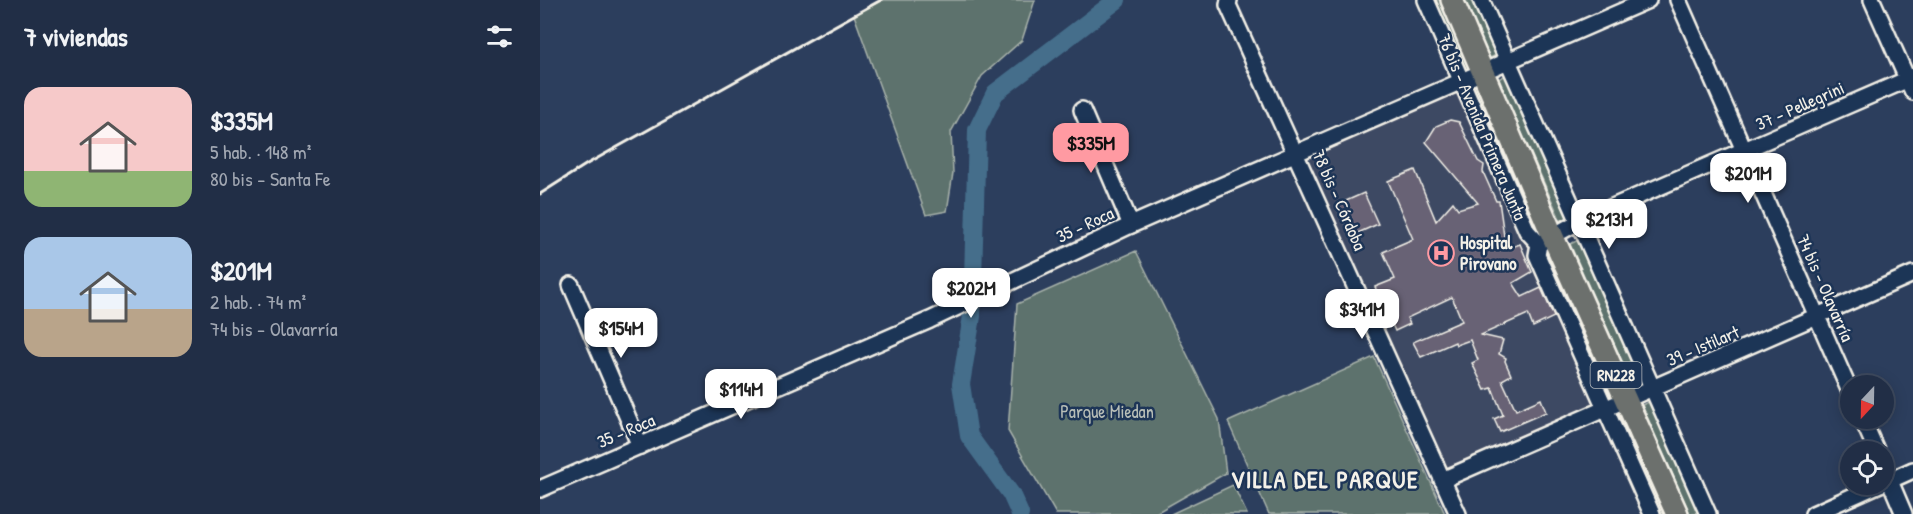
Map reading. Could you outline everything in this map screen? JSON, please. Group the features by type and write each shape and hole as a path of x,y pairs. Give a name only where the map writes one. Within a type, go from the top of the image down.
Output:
{"highway":[{"name":"76 bis - Avenida Primera Junta","path":"1452,0 1483,72 1546,240 1627,400 1677,514"}],"street":[{"name":"78 bis - Córdoba","path":"1228,0 1228,5 1297,153 1458,514"},
{"name":"76 bis - Avenida Primera Junta","path":"1426,0 1527,231 1546,240 1537,255 1652,514"},
{"path":"1481,0 1708,514"},
{"name":"35 - Roca","path":"540,489 930,320 1131,225 1648,0"},
{"name":"74 bis - Olavarría","path":"1678,0 1842,375"},
{"path":"1872,0 1911,83"},
{"name":"37 - Pellegrini","path":"1546,240 1578,222 1911,83"},
{"path":"1082,110 1131,225"},
{"name":"39 - Istilart","path":"1442,480 1817,318 1913,274"},
{"path":"571,285 640,446"},
{"path":"1894,476 1913,470"},
{"path":"1813,514 1852,495"},
{"path":"1894,495 1904,514"}],"shaded area":[{"name":"Hospital Pirovano","path":"1460,93 1465,97 1572,341 1597,407 1454,467 1446,467 1440,460 1310,164 1310,156 1315,149"}],"green space":[{"path":"882,0 1035,0 1022,40 982,76 951,132 953,173 947,211 926,215 854,15"},
{"path":"1430,0 1443,0 1472,66 1461,71"},
{"path":"1464,0 1477,0 1500,53 1490,58"},
{"path":"1508,74 1571,216 1561,221 1498,79"},
{"path":"1480,87 1543,229 1532,234 1469,92"},
{"path":"1581,239 1644,381 1633,386 1570,244"},
{"path":"1551,248 1614,389 1603,394 1541,252"},
{"name":"Parque Miedan","path":"1136,251 1219,419 1226,473 1154,514 1056,514 1008,431 1017,304"},
{"path":"1374,357 1445,514 1269,514 1228,422"},
{"path":"1653,400 1703,514 1690,514 1642,405"},
{"path":"1625,414 1669,514 1656,514 1614,418"},
{"path":"1233,485 1247,514 1171,514"}],"building":[{"path":"1450,120 1459,122 1478,161 1484,165 1483,172 1496,201 1499,201 1504,236 1509,248 1520,244 1532,272 1513,283 1522,297 1541,288 1554,317 1533,327 1528,314 1481,335 1503,340 1499,354 1506,358 1505,361 1511,375 1502,380 1516,410 1541,399 1546,412 1500,432 1494,419 1503,415 1492,388 1485,390 1472,363 1478,360 1470,340 1456,345 1455,342 1421,357 1413,342 1462,321 1452,297 1407,318 1410,324 1395,331 1375,287 1395,279 1383,252 1413,239 1388,181 1415,170 1436,221 1453,202 1458,209 1478,203 1426,142 1436,126"},
{"path":"1364,193 1378,224 1351,236 1337,205"}],"waterway":[{"path":"1020,514 1011,494 969,436 961,384 972,316 977,130 995,93 1117,0"}],"railway":[{"path":"540,194 587,164 881,0"}],"place":[{"name":"Hospital Pirovano","path":"1441,253"}],"district":[{"name":"VILLA DEL PARQUE","path":"1325,480"}]}
